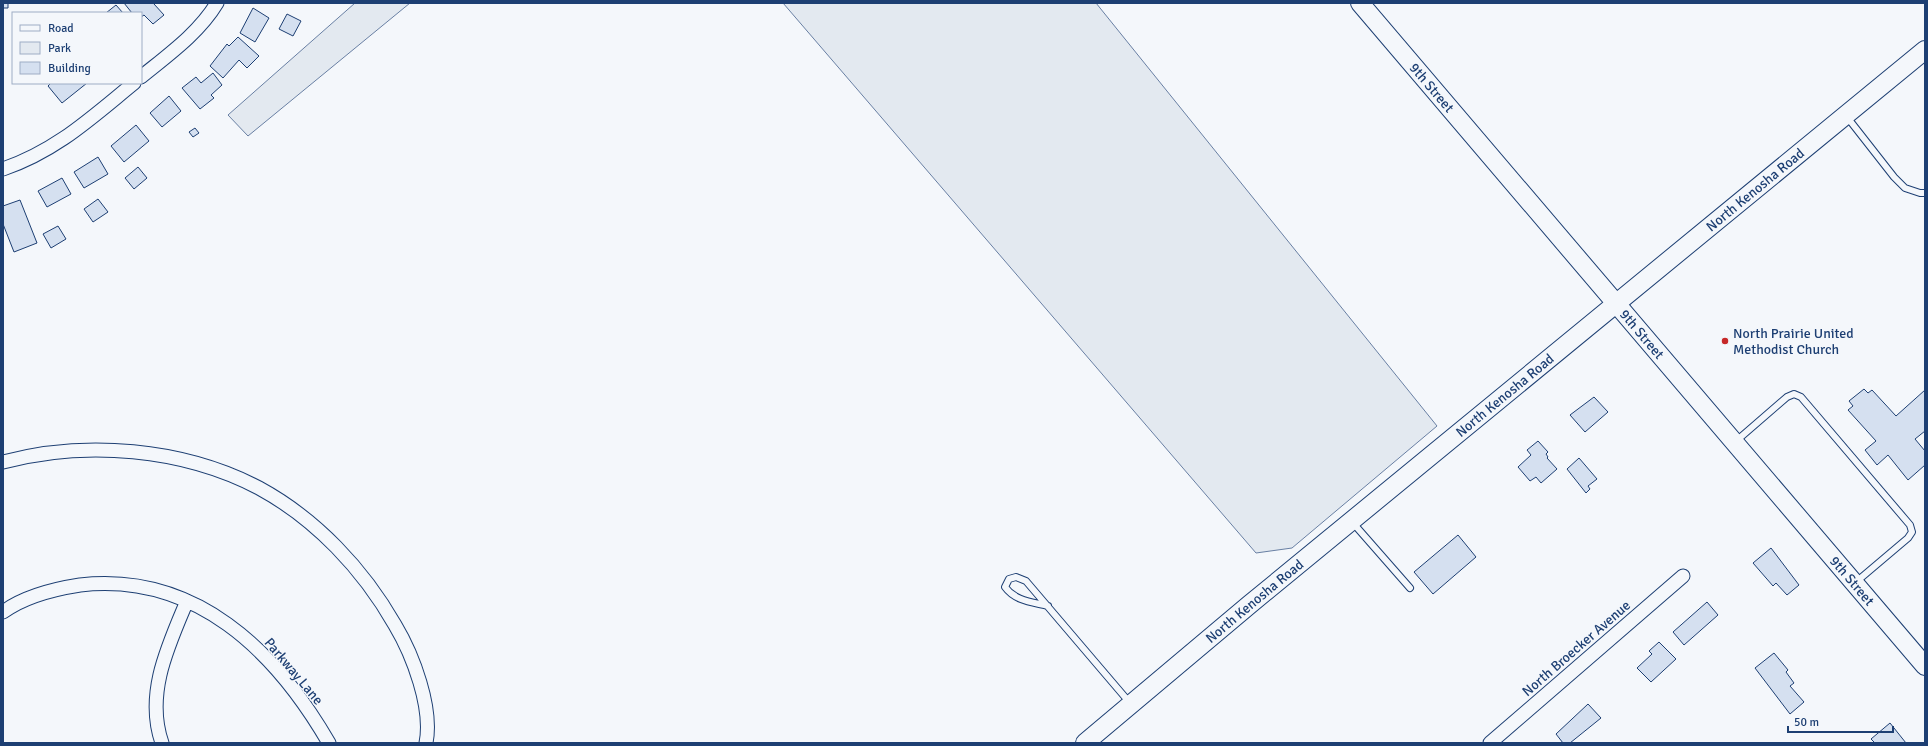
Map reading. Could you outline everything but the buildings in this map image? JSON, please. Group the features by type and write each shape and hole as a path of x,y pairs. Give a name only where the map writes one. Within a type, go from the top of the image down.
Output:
{"street":[{"path":"142,76 189,36 211,13 217,3"},
{"name":"9th Street","path":"1360,3 1925,666"},
{"name":"North Kenosha Road","path":"1085,743 1352,521 1925,50"},
{"path":"3,169 48,150 82,127 133,84"},
{"path":"3,462 23,457 76,450 116,450 164,457 210,468 259,488 302,517 337,547 362,574 387,610 404,639 418,673 425,710 426,743"},
{"name":"North Broecker Avenue","path":"1490,743 1683,576"},
{"name":"Parkway Lane","path":"3,612 37,595 66,587 91,584 128,584 168,594 200,606 229,624 263,655 296,694 329,743"},
{"path":"162,743 157,718 156,697 160,671 166,650 187,601"}],"lane":[{"path":"1846,116 1894,177 1905,188 1920,194 1925,193"},
{"path":"1734,443 1787,398 1794,394 1801,397 1910,525 1912,532 1908,538 1855,584"},
{"path":"1352,521 1410,588"},
{"path":"1048,606 1019,599 1005,587 1009,579 1016,577 1026,581 1048,606 1131,704"}],"green space":[{"path":"355,3 410,3 248,136 228,115"},
{"path":"783,3 1096,3 1437,426 1292,548 1256,553"}],"place":[{"name":"North Prairie United Methodist Church","path":"1725,341"}]}
